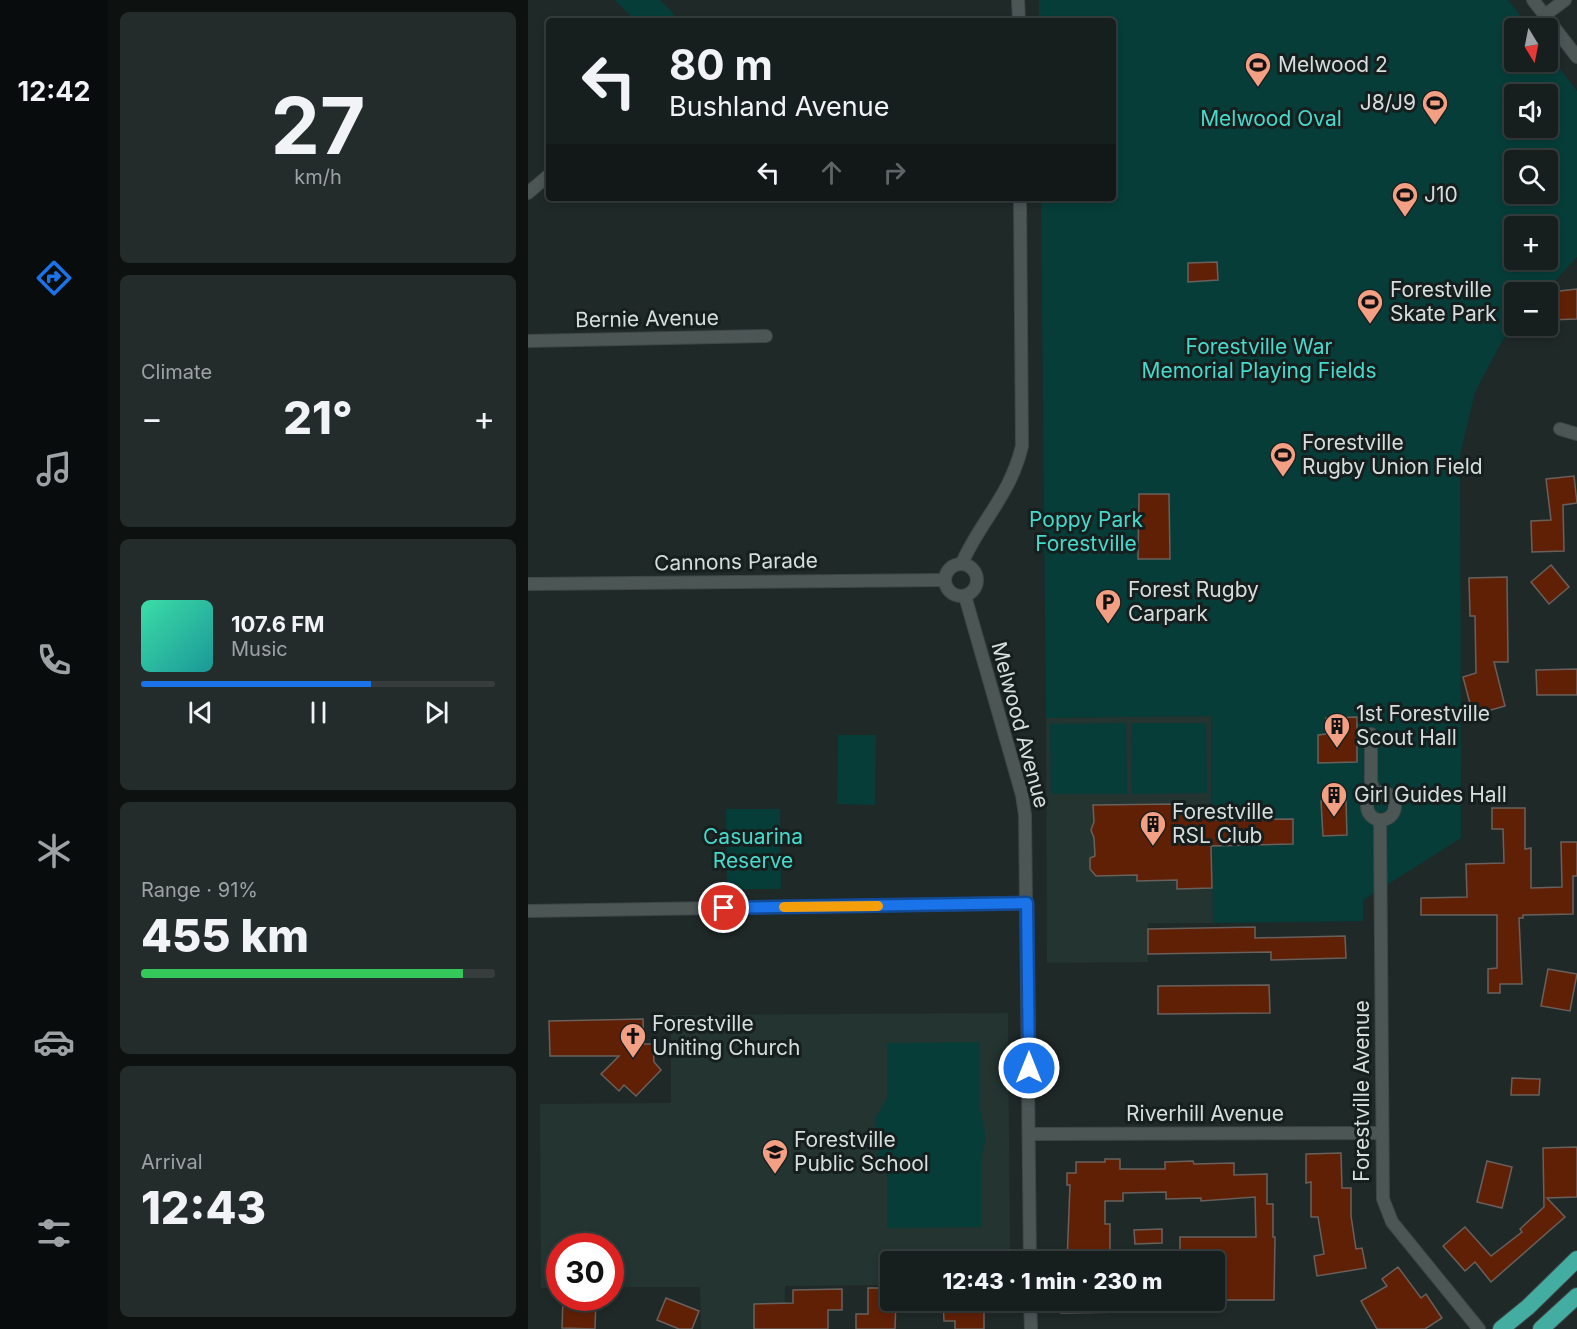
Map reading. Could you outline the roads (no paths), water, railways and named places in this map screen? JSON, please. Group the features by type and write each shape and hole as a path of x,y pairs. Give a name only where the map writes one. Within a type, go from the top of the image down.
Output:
{"highway":[{"path":"1501,1329 1528,1307 1577,1259"},
{"path":"1541,1329 1577,1296"}],"street":[{"path":"1018,0 1019,18"},
{"path":"1533,0 1577,57"},
{"path":"1545,15 1565,0"},
{"path":"528,193 546,178"},
{"path":"962,563 1003,495 1016,468 1022,446 1020,201"},
{"name":"Bernie Avenue","path":"528,341 766,336"},
{"path":"1560,429 1577,434"},
{"path":"962,563 971,567 977,575 977,585 965,596 951,592 945,580 952,566 962,563"},
{"name":"Cannons Parade","path":"528,584 945,580"},
{"name":"Melwood Avenue","path":"965,596 1024,804 1030,1251"},
{"name":"Forestville Avenue","path":"1371,734 1371,782 1375,793 1368,800 1367,809 1372,817 1380,820 1381,1132 1382,1186 1386,1212 1479,1329"},
{"path":"1375,793 1389,794 1395,801 1393,814 1380,820"},
{"path":"528,911 1027,903"},
{"name":"Riverhill Avenue","path":"1029,1134 1381,1132"},
{"path":"1030,1311 1030,1329"}],"place":[{"name":"Melwood 2","path":"1258,88"},
{"name":"J8/J9","path":"1435,126"},
{"name":"J10","path":"1405,218"},
{"name":"Forestville Skate Park","path":"1370,325"},
{"name":"Forestville Rugby Union Field","path":"1283,478"},
{"name":"Forest Rugby Carpark","path":"1108,625"},
{"name":"1st Forestville Scout Hall","path":"1337,749"},
{"name":"Girl Guides Hall","path":"1334,818"},
{"name":"Forestville RSL Club","path":"1153,847"},
{"name":"Forestville Uniting Church","path":"633,1059"},
{"name":"Forestville Public School","path":"775,1175"}],"park label":[{"name":"Melwood Oval","path":"1271,119"},
{"name":"Forestville War Memorial Playing Fields","path":"1259,359"},
{"name":"Poppy Park Forestville","path":"1086,532"},
{"name":"Casuarina Reserve","path":"753,849"}]}
